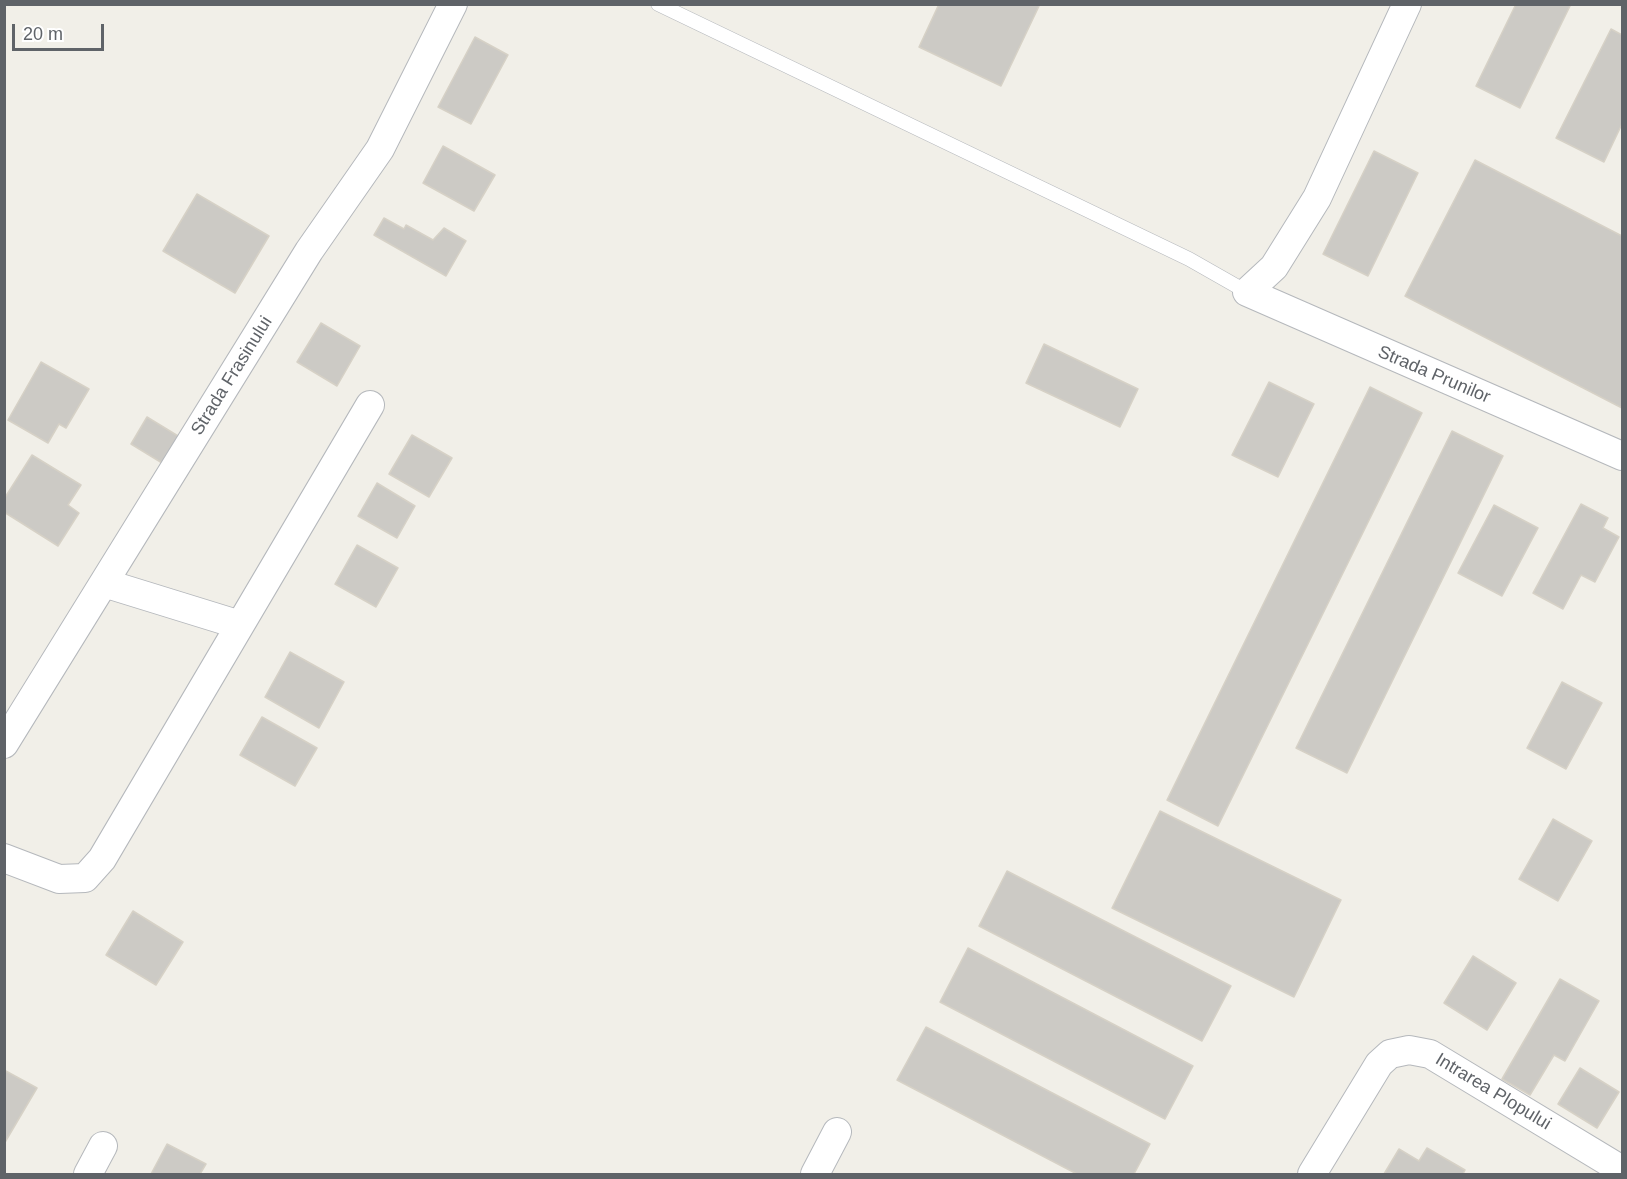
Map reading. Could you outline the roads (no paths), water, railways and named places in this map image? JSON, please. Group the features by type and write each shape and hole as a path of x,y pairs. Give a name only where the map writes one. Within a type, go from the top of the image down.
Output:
{"street":[{"name":"Strada Frasinului","path":"4,744 309,251 380,149 453,4"},
{"path":"1247,292 1274,267 1317,198 1407,4"},
{"name":"Strada Prunilor","path":"1247,292 1623,456"},
{"path":"4,858 24,868 59,879 85,878 102,859 370,405"},
{"path":"104,583 240,625"},
{"name":"Intrarea Plopului","path":"1312,1174 1379,1064 1390,1054 1409,1050 1430,1054 1623,1170"},
{"path":"815,1174 837,1132"},
{"path":"88,1174 103,1146"}],"lane":[{"path":"657,4 1189,259 1247,292"}]}
